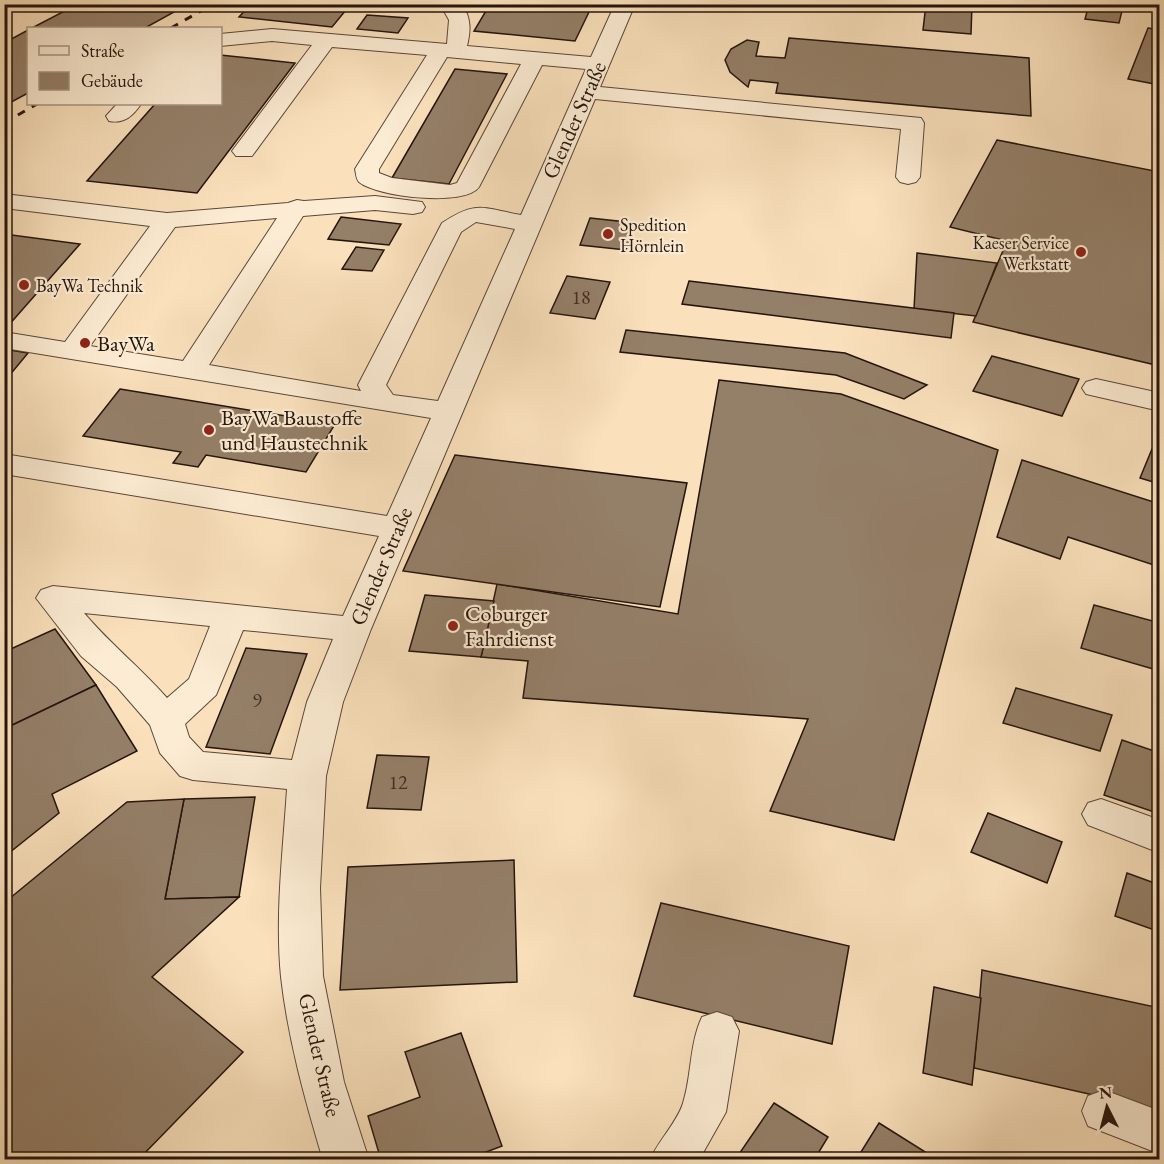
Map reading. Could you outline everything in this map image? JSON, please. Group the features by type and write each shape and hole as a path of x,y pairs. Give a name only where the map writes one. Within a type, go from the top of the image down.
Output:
{"street":[{"path":"450,4 457,10 462,27 367,169 368,177 387,184 450,192 460,191 467,187 535,58"},
{"name":"Glender Straße","path":"346,1160 322,1082 302,976 300,888 308,776 325,702 397,528 625,4"},
{"path":"222,40 272,35 535,58 592,78 913,123 908,177"},
{"path":"244,151 327,39"},
{"path":"4,201 167,220 297,207 375,203 472,214 529,224"},
{"path":"191,371 297,207"},
{"path":"382,403 372,385 451,228 472,214"},
{"path":"72,351 167,220"},
{"path":"4,340 382,403 448,411"},
{"path":"1096,388 1160,402"},
{"path":"4,464 397,528"},
{"path":"308,776 193,766 173,743 166,720 129,678 93,647 53,597 354,629"},
{"path":"166,720 204,686 231,616"},
{"path":"1101,814 1160,837"},
{"path":"673,1160 704,1112 717,1031"},
{"path":"1104,1111 1160,1132"}],"building":[{"path":"78,4 179,4 185,6 147,27 34,27"},
{"path":"490,4 530,4 590,10 575,41 474,31"},
{"path":"926,4 972,4 971,34 923,30"},
{"path":"1089,4 1123,7 1119,23 1085,19"},
{"path":"250,5 350,5 332,27 239,17"},
{"path":"367,15 408,18 398,33 357,29"},
{"path":"1148,28 1160,30 1160,85 1128,79"},
{"path":"27,31 27,94 4,106 4,43"},
{"path":"789,38 1029,58 1031,116 776,93 778,83 750,80 748,87 730,72 725,60 731,49 747,40 759,42 756,56 785,58"},
{"path":"222,55 295,63 197,193 87,181 154,105 222,105"},
{"path":"455,69 507,74 449,184 392,178"},
{"name":"Kaeser Service Werkstatt","path":"997,140 1160,172 1160,366 973,322 1007,241 950,227"},
{"path":"341,217 401,224 389,245 328,239"},
{"name":"Spedition Hörnlein","path":"590,218 636,223 626,250 580,245"},
{"name":"BayWa Technik","path":"4,234 80,244 8,326 4,326"},
{"path":"356,247 384,250 372,271 342,269"},
{"path":"917,253 997,263 976,316 914,309"},
{"path":"567,276 610,282 595,319 550,313"},
{"path":"689,281 954,313 951,338 682,304"},
{"path":"626,330 845,353 927,385 904,399 836,375 620,352"},
{"path":"4,349 28,353 4,382"},
{"path":"992,356 1079,379 1062,416 973,391"},
{"path":"719,380 841,394 998,450 894,840 770,811 808,719 523,698 528,661 481,657 497,584 678,614"},
{"name":"BayWa Baustoffe und Haustechnik","path":"120,389 335,424 306,472 206,455 198,467 173,463 181,452 83,436"},
{"path":"1152,449 1160,452 1160,484 1140,478"},
{"path":"455,455 687,483 660,607 403,571"},
{"path":"1022,460 1160,504 1160,567 1068,537 1060,559 997,537"},
{"name":"Coburger Fahrdienst","path":"425,595 494,601 481,657 409,651"},
{"path":"1094,605 1160,623 1160,671 1081,648"},
{"path":"55,629 96,685 4,729 4,652"},
{"path":"246,648 307,654 270,754 206,747"},
{"path":"96,685 137,751 52,794 59,813 4,857 4,729"},
{"path":"1016,688 1112,715 1100,751 1003,723"},
{"path":"1122,740 1160,753 1160,814 1104,795"},
{"path":"377,755 429,757 421,810 367,808"},
{"path":"255,797 239,897 165,899 184,799"},
{"path":"184,799 165,899 239,897 152,977 243,1052 138,1160 4,1160 4,903 127,802"},
{"path":"988,813 1062,842 1047,883 971,852"},
{"path":"514,860 517,982 340,990 348,867"},
{"path":"1127,873 1160,885 1160,932 1115,916"},
{"path":"661,903 849,946 832,1044 634,996"},
{"path":"982,970 1160,1008 1160,1110 974,1068"},
{"path":"934,987 981,998 972,1085 923,1073"},
{"path":"461,1033 502,1146 465,1160 381,1160 368,1116 420,1097 405,1052"},
{"path":"774,1103 828,1137 814,1160 748,1160 739,1154"},
{"path":"879,1123 938,1160 856,1160"}],"railway":[{"path":"173,27 213,4"},
{"path":"4,123 35,105"}],"place":[{"name":"Spedition Hörnlein","path":"608,234"},
{"name":"Kaeser Service Werkstatt","path":"1081,252"},
{"name":"BayWa Technik","path":"24,285"},
{"name":"BayWa","path":"85,343"},
{"name":"BayWa Baustoffe und Haustechnik","path":"209,430"},
{"name":"Coburger Fahrdienst","path":"453,626"}]}
